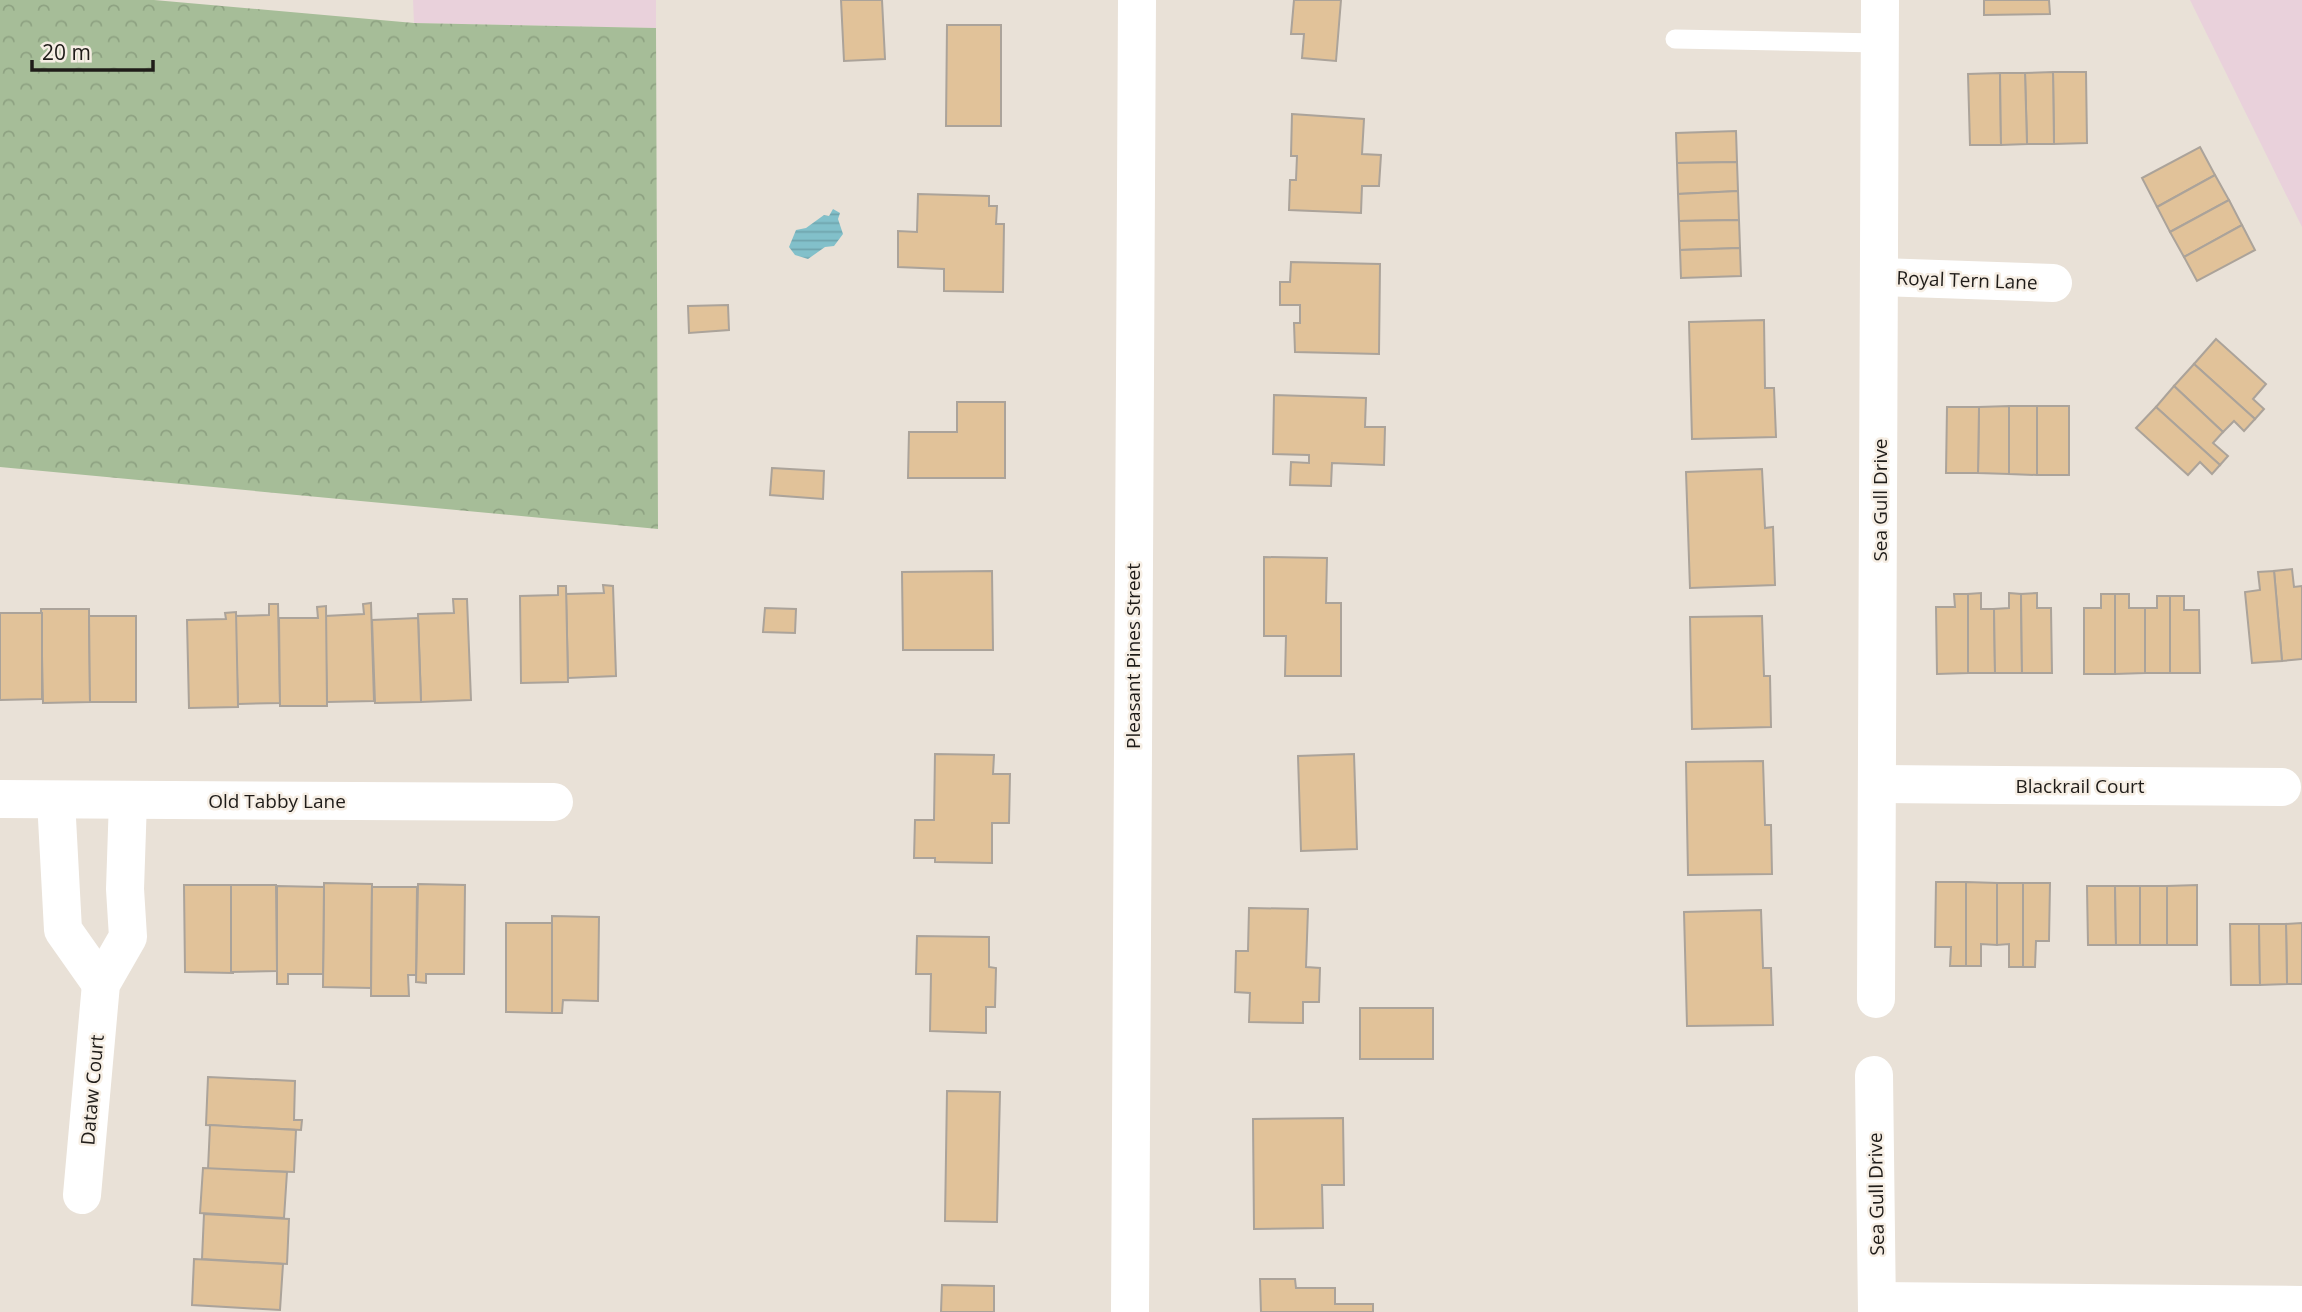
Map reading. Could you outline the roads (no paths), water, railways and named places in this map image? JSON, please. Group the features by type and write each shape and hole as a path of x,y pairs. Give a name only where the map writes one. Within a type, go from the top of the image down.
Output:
{"street":[{"name":"Pleasant Pines Street","path":"1130,1312 1137,0"},
{"name":"Sea Gull Drive","path":"1876,999 1879,784 1880,0"},
{"name":"Royal Tern Lane","path":"1880,278 2053,283"},
{"name":"Blackrail Court","path":"1879,784 2282,787"},
{"name":"Old Tabby Lane","path":"0,799 554,802"},
{"path":"56,800 63,930 101,984"},
{"name":"Dataw Court","path":"82,1195 101,984 128,937 125,888 128,800"},
{"name":"Sea Gull Drive","path":"1874,1075 1877,1306"},
{"path":"1877,1306 2302,1305"}],"lane":[{"path":"1675,39 1879,43"}],"water":[{"path":"833,209 840,213 838,219 843,234 834,246 825,247 808,259 795,255 789,247 796,230 806,228 824,215 829,216"}]}
